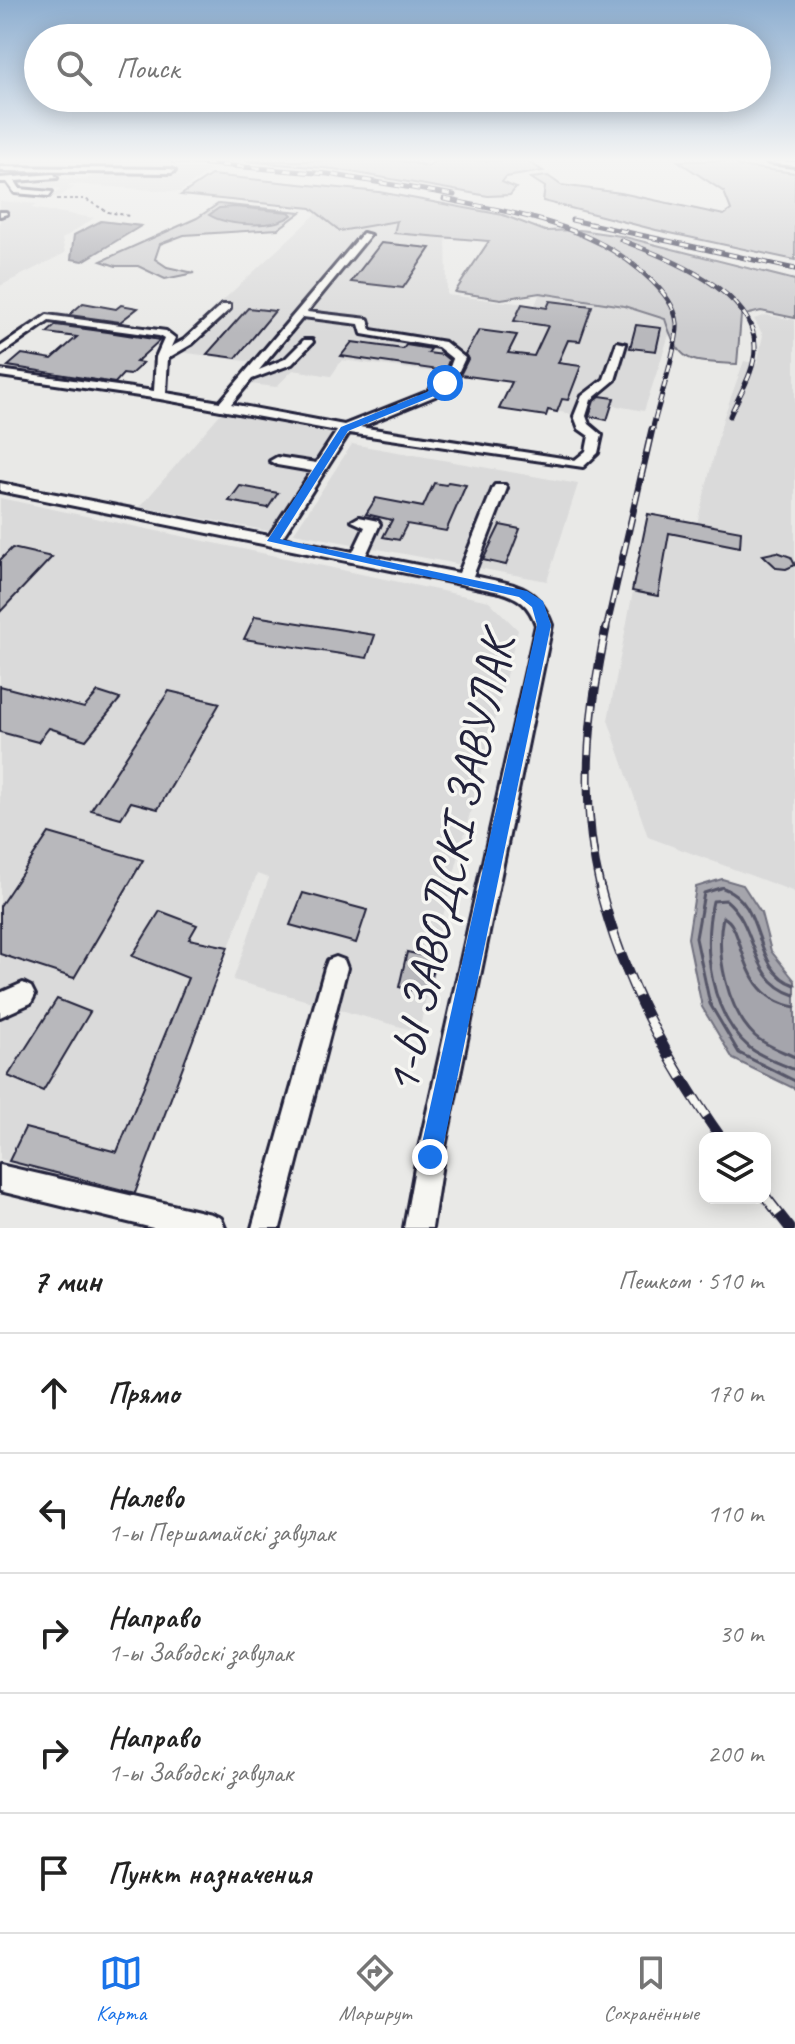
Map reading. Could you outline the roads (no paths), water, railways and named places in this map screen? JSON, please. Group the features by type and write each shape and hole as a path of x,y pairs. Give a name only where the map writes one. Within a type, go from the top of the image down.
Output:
{"street":[{"path":"223,406 366,235"},
{"path":"162,357 188,342 226,307"},
{"path":"273,541 345,429 431,394 452,375 459,358 441,344 366,332 364,321 301,314"},
{"path":"0,352 47,318 162,333 170,338 162,357 160,395"},
{"path":"245,377 279,367 300,355 308,342"},
{"path":"0,373 160,395 345,429 578,464 592,453 596,435 583,426 580,416 586,399 609,380 621,344"},
{"path":"277,461 320,468"},
{"name":"1-Ы ЗАВОДСКІ ЗАВУЛАК","path":"0,487 502,587 523,594 538,604 544,625 430,1157 418,1228"},
{"path":"464,579 500,488"},
{"path":"358,557 373,524 359,521"},
{"path":"266,1228 336,968"},
{"path":"0,1005 23,995"},
{"path":"0,1178 211,1228"}],"water":[{"path":"216,218 285,218 263,224"},
{"path":"101,221 141,226 83,261 71,259 74,235"},
{"path":"722,879 743,885 761,913 771,951 795,981 795,1089 733,1059 702,1007 688,938 696,887"}],"railway":[{"path":"532,218 581,234 606,247 630,262 668,300 674,311 677,332 652,431"},
{"path":"572,220 795,269"},
{"path":"621,240 704,278 740,308 751,326 755,355 730,416"},
{"path":"606,630 652,429"},
{"path":"601,890 590,824 588,759 606,628"},
{"path":"600,888 621,955 649,1019 717,1132"},
{"path":"771,1204 790,1228"}]}
